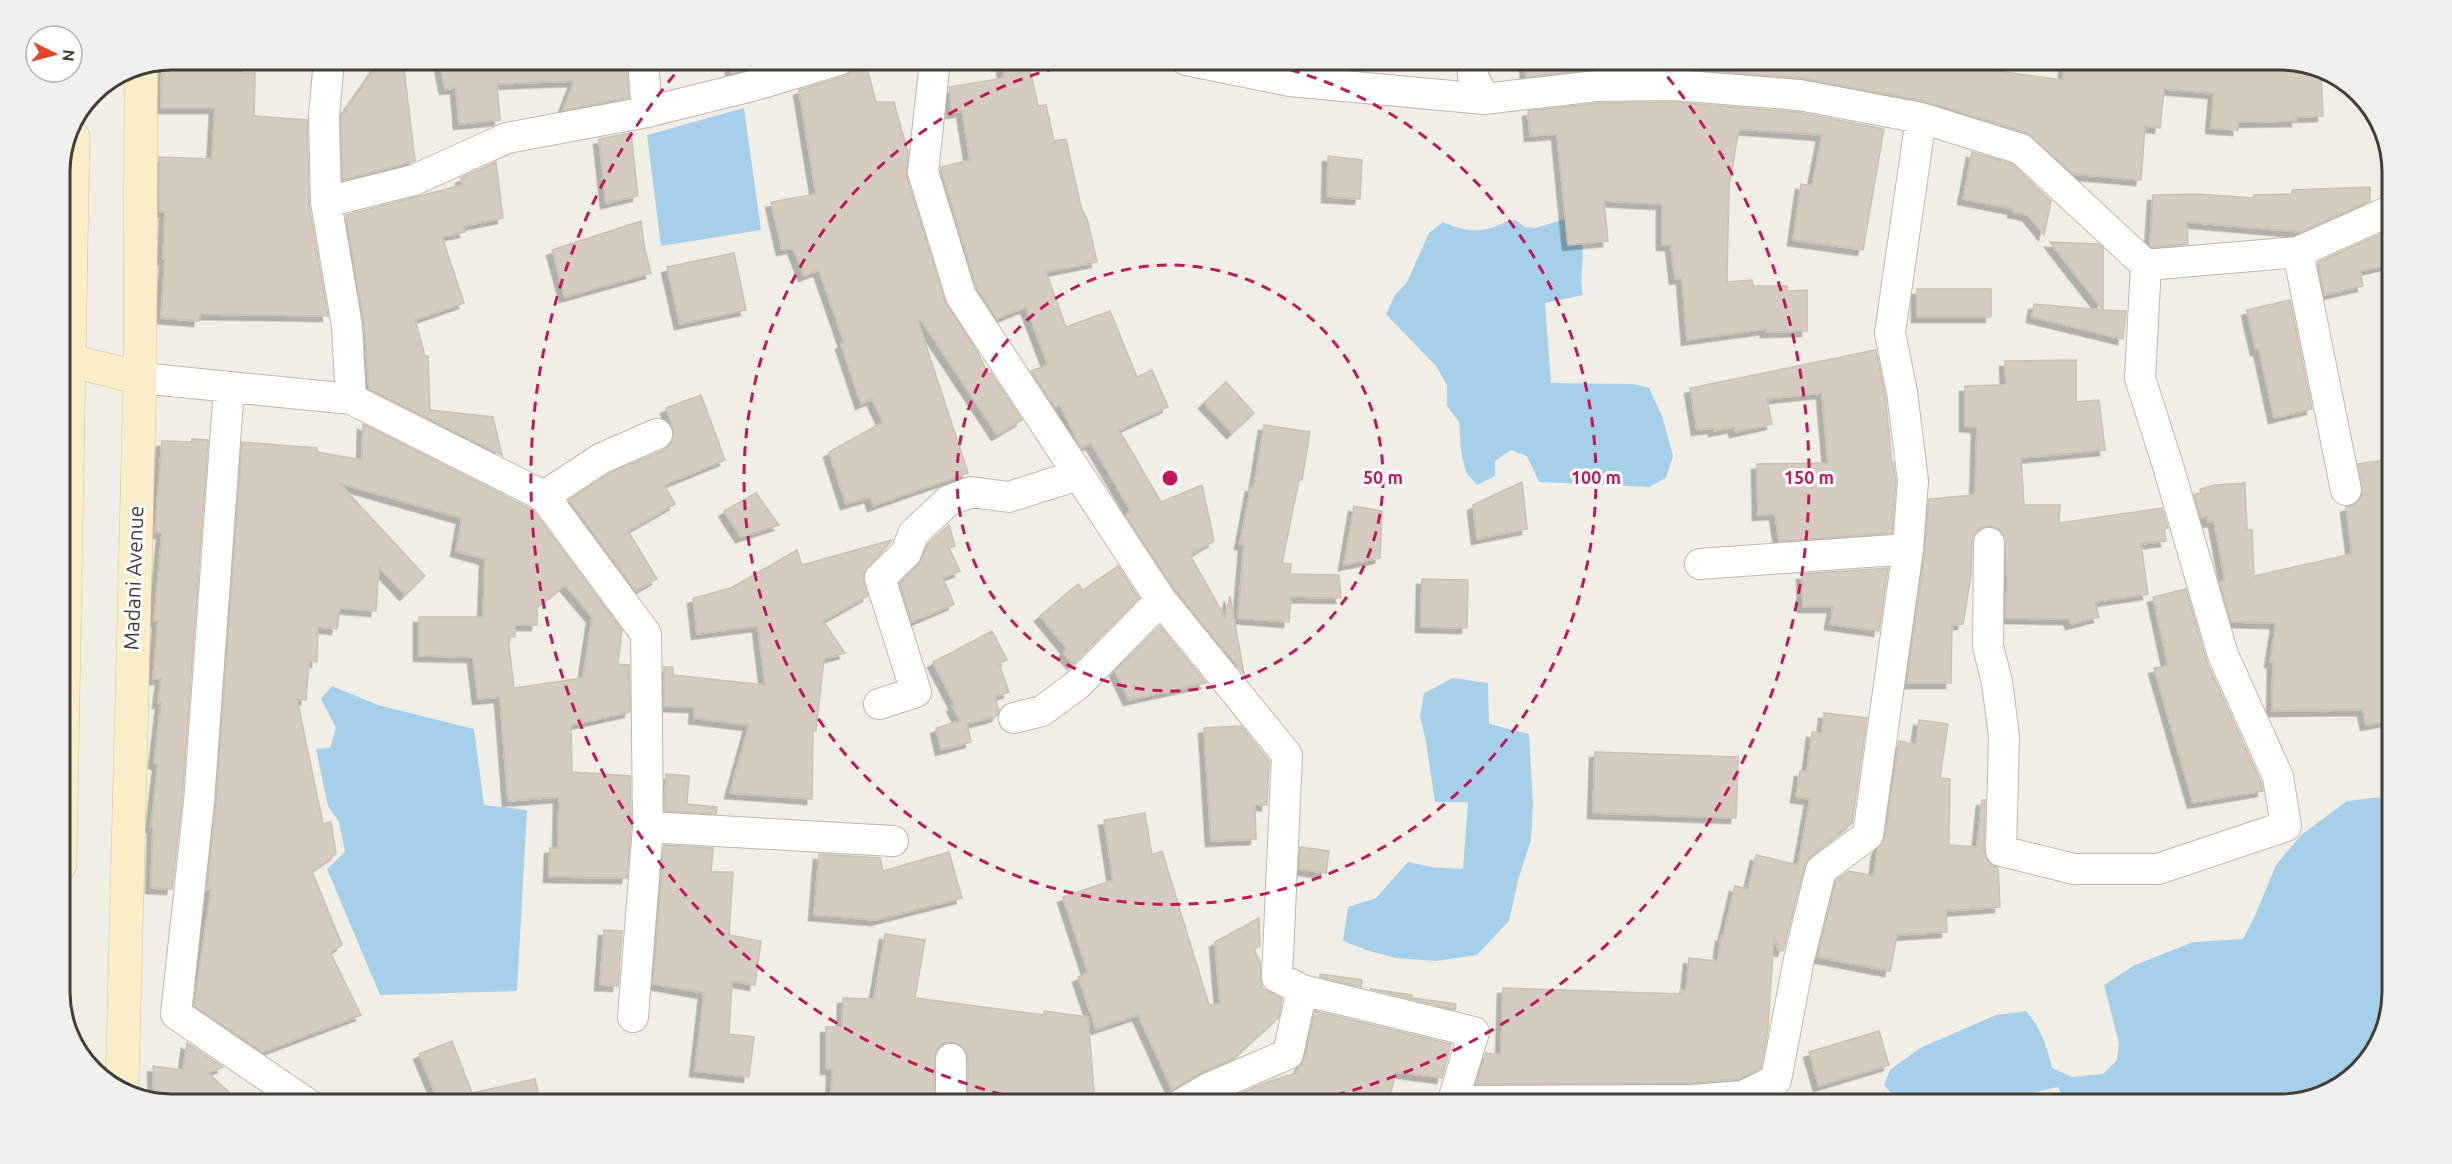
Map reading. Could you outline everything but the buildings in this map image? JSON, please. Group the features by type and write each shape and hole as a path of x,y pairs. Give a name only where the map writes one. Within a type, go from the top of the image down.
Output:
{"main road":[{"name":"Madani Avenue","path":"122,1080 140,378 141,76"},
{"path":"71,187 72,158"},
{"path":"71,362 140,378"}],"street":[{"path":"328,70 324,116 326,202 347,326 351,399"},
{"path":"644,70 647,112"},
{"path":"326,202 414,180 507,138 647,112 806,70"},
{"path":"934,70 923,172 961,296 1161,600 1287,755 1277,977 1302,990 1474,1032 1456,1094"},
{"path":"1236,70 1290,81 1484,99 1597,86 1674,85 1799,95 1921,118 2021,149 2146,265 2298,252 2381,215"},
{"path":"1473,70 1473,76 1484,99"},
{"path":"1747,1094 1776,1080 1799,959 1821,870 1868,835 1908,549 1913,481 1902,392 1890,333 1921,118"},
{"path":"2298,252 2346,490"},
{"path":"1989,543 1988,646 1997,682 2004,737 2001,851 2074,869 2158,869 2286,826 2278,777 2223,655 2140,378 2146,265"},
{"path":"140,378 351,399 544,496 646,634 648,827 633,1017"},
{"path":"229,387 199,802 176,1014 293,1094"},
{"path":"544,496 602,458 657,434"},
{"path":"879,704 916,692 880,578 906,553 914,534 948,501 971,492 1009,497 1078,475"},
{"path":"1700,564 1908,549"},
{"path":"1014,718 1042,711 1077,686 1161,600"},
{"path":"648,827 892,841"},
{"path":"1199,1094 1288,1054 1302,990"},
{"path":"951,1059 951,1094"}],"water":[{"path":"744,108 761,230 661,246 647,135"},
{"path":"1564,219 1574,228 1582,246 1583,295 1545,303 1551,383 1633,384 1649,388 1662,416 1673,456 1666,478 1649,487 1539,482 1527,456 1511,450 1495,461 1495,476 1477,485 1466,473 1461,451 1459,422 1447,406 1447,385 1436,366 1386,314 1395,295 1407,282 1429,233 1443,222 1462,229 1474,230 1487,229 1516,220 1524,227 1536,228"},
{"path":"1453,678 1488,683 1489,724 1529,734 1533,804 1531,840 1518,880 1509,921 1477,955 1436,961 1396,958 1343,941 1348,907 1376,898 1408,862 1431,867 1463,869 1468,802 1435,802 1420,716 1424,693"},
{"path":"332,686 378,705 474,729 484,805 527,810 517,991 380,995 327,869 345,852 339,822 328,806 316,749 330,748 336,728 321,699"},
{"path":"2382,797 2382,991 2380,1011 2368,1042 2356,1059 2336,1076 2306,1090 2279,1094 2061,1094 2058,1087 2026,1094 1892,1094 1884,1085 1890,1070 1920,1048 1996,1015 2026,1011 2043,1038 2052,1068 2072,1077 2103,1074 2117,1060 2119,1043 2104,985 2135,965 2193,942 2243,939 2276,865 2301,835 2347,801"}]}
